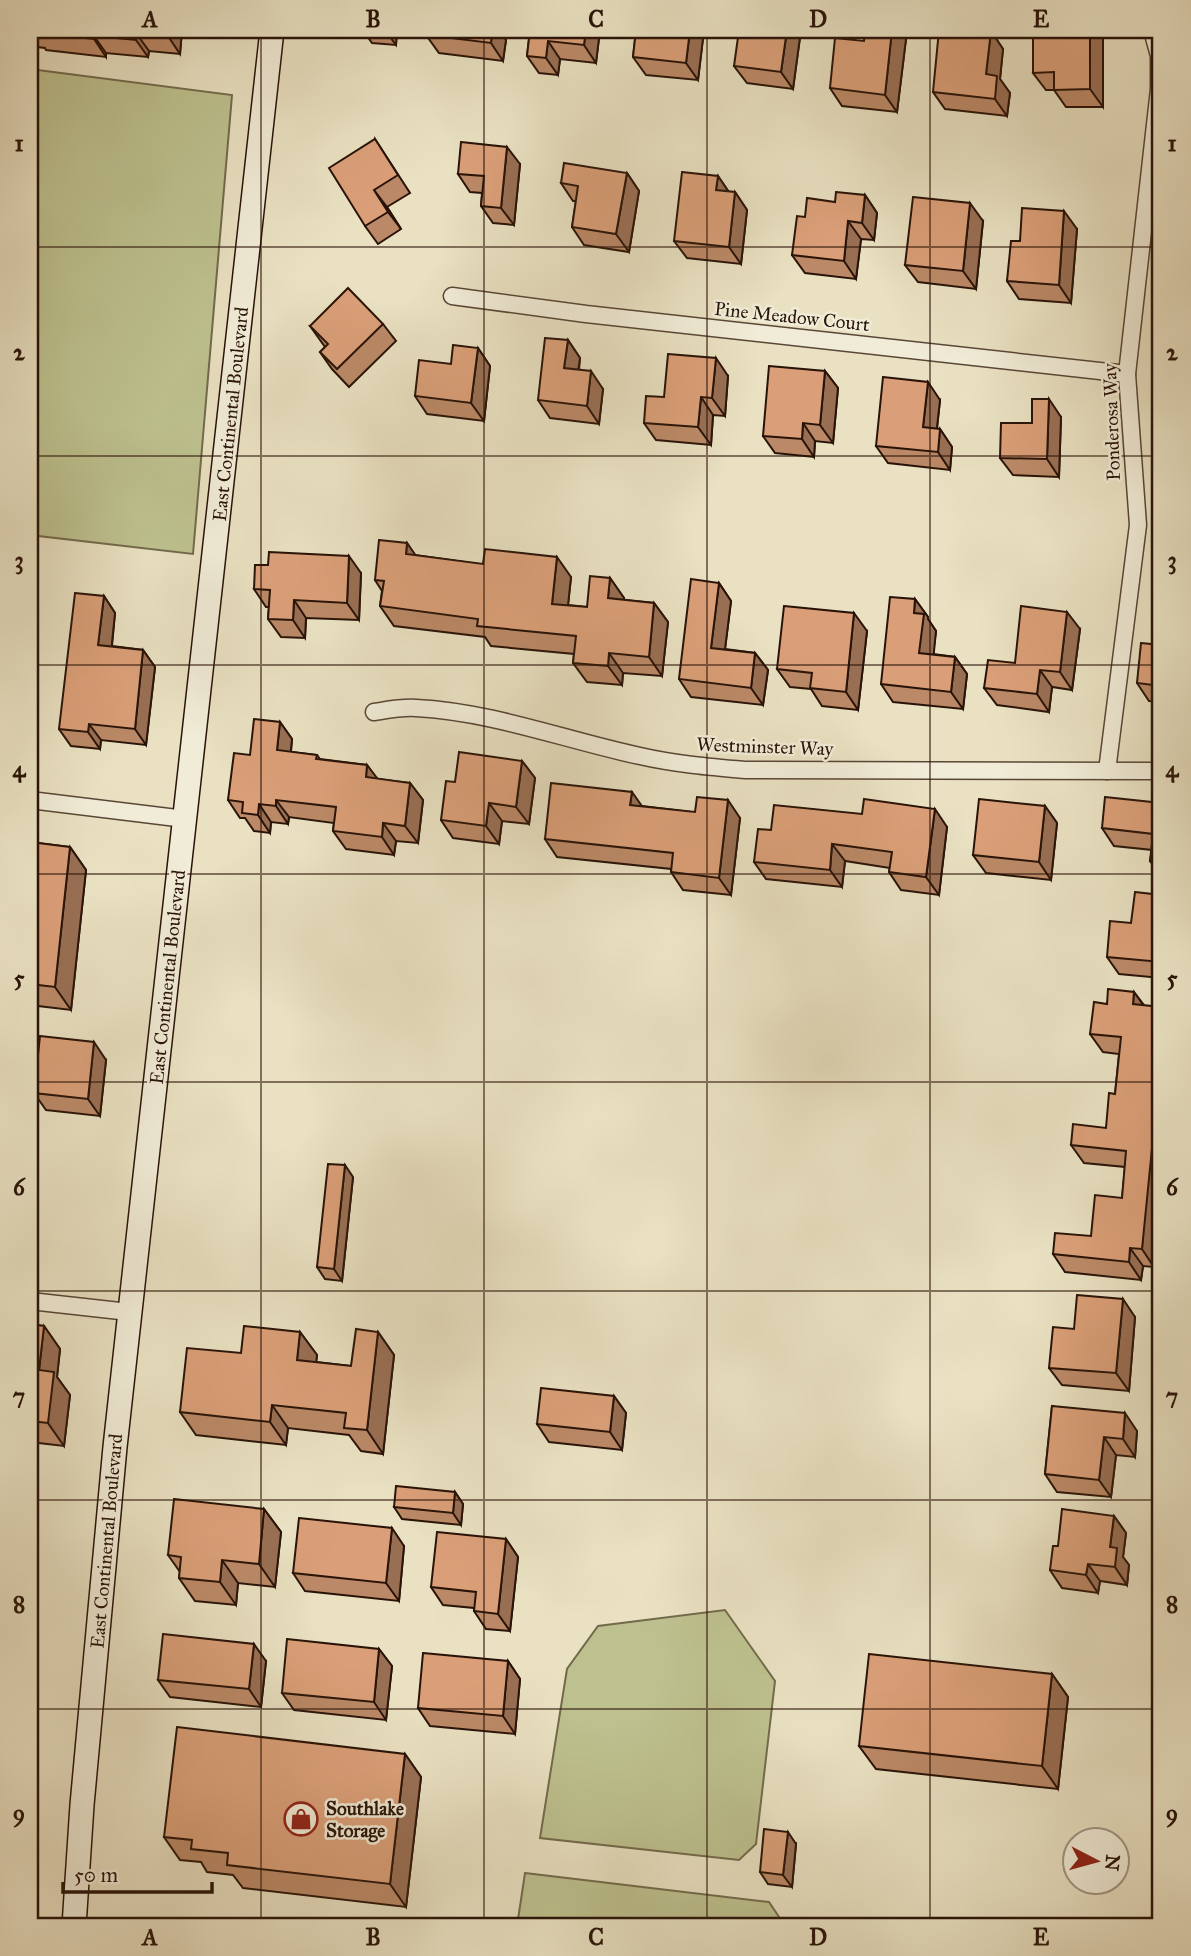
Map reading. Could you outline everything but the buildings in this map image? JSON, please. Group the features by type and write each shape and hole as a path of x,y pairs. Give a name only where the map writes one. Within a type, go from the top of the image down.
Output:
{"main road":[{"name":"East Continental Boulevard","path":"74,1926 82,1805 129,1311 272,30"}],"street":[{"name":"Ponderosa Way","path":"1107,771 1138,525 1127,374 1158,101 1159,56 1152,30"},
{"name":"Pine Meadow Court","path":"453,296 586,314 1127,374"},
{"name":"Westminster Way","path":"374,712 413,708 453,712 507,722 640,756 745,770 1161,771"},
{"path":"30,800 185,819"},
{"path":"30,1301 129,1311"}],"green space":[{"path":"30,69 232,95 193,554 30,535"},
{"path":"725,1610 775,1681 756,1844 739,1860 540,1838 567,1669 598,1626"},
{"path":"525,1873 769,1902 785,1926 517,1926"}],"place":[{"name":"Southlake Storage","path":"301,1819"}]}
